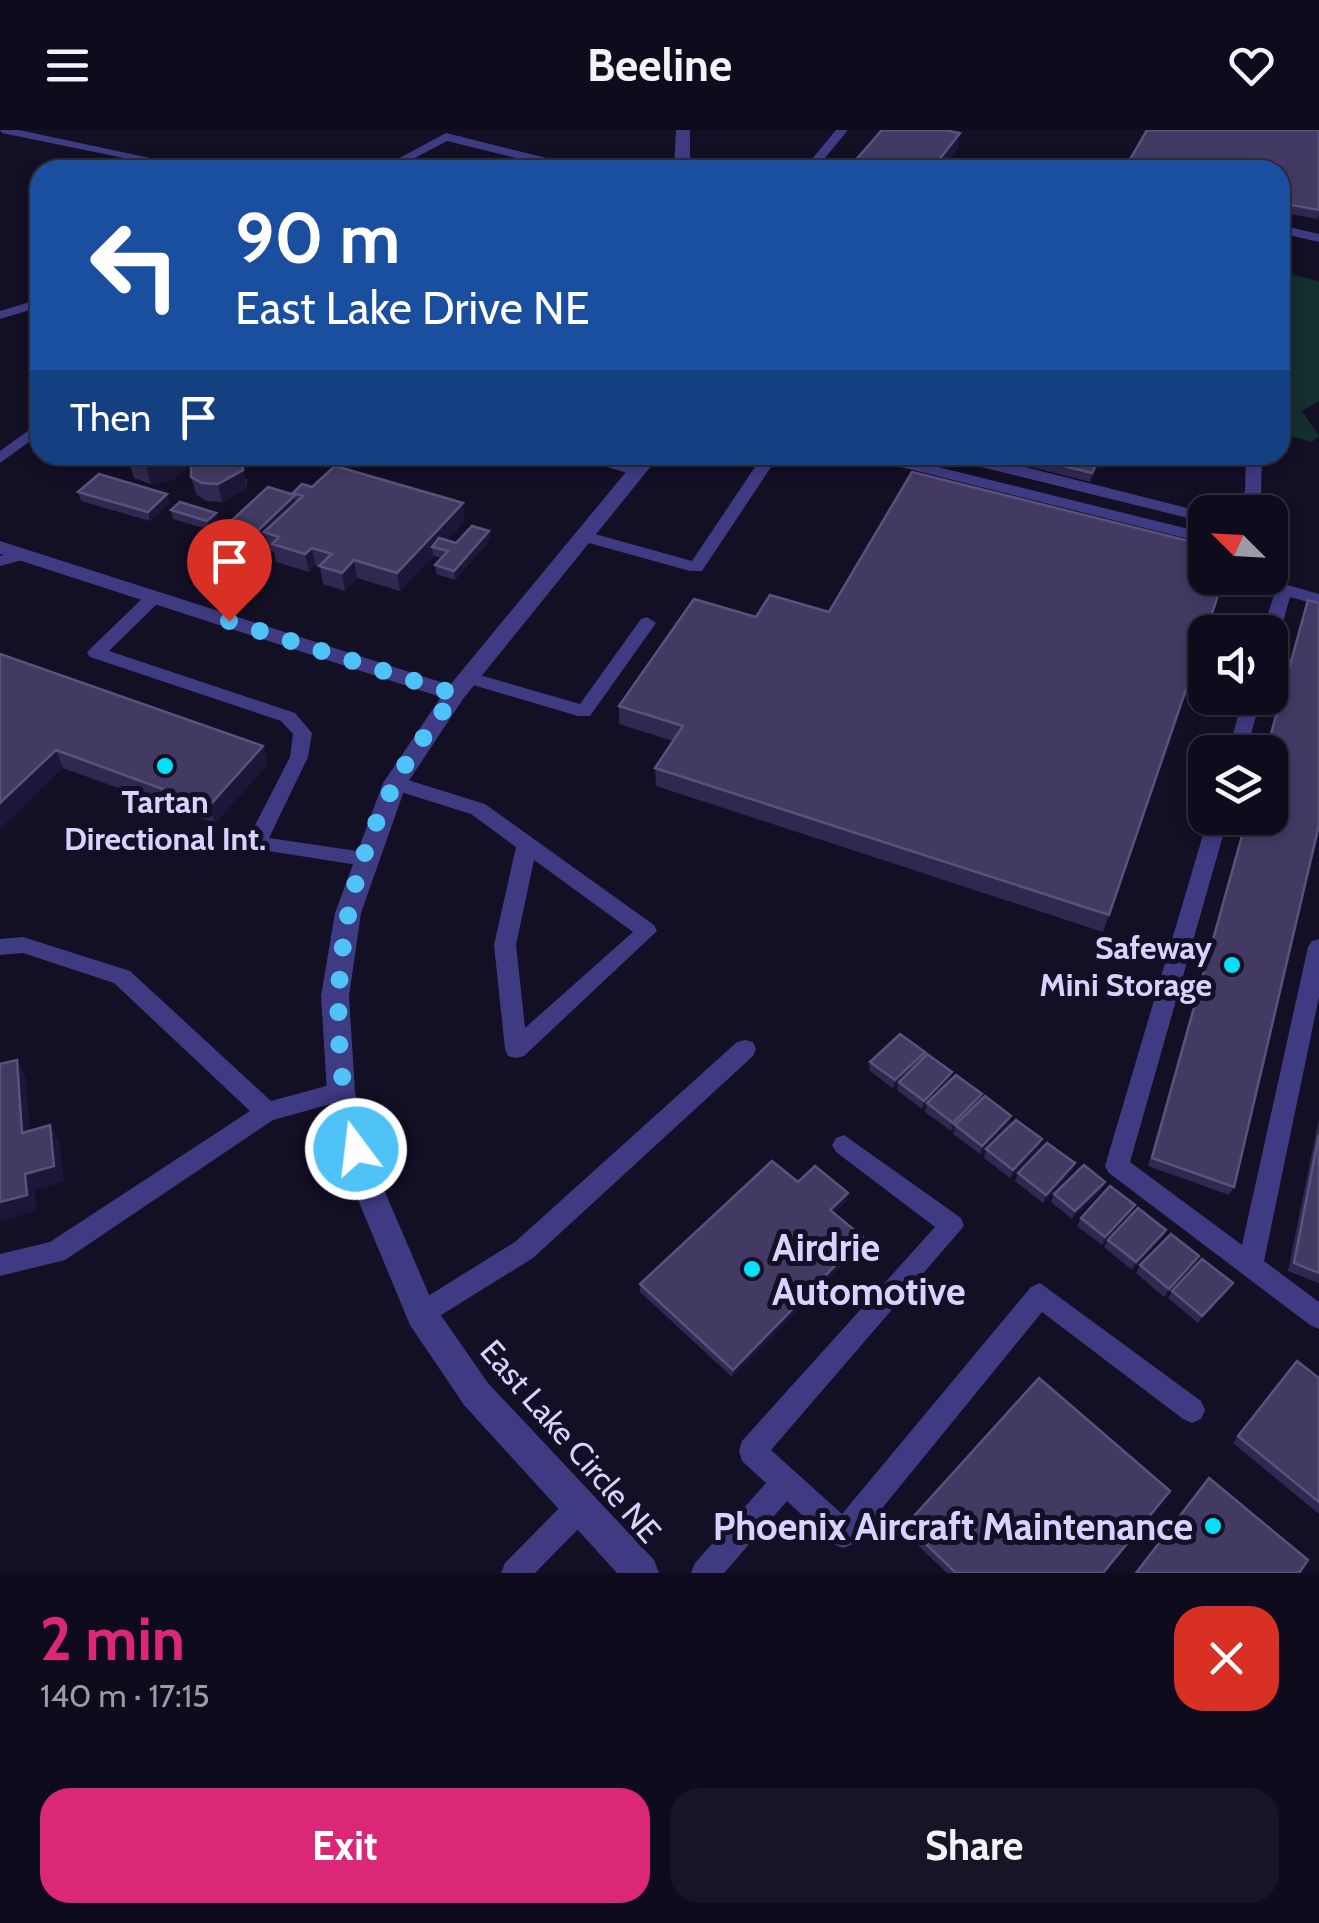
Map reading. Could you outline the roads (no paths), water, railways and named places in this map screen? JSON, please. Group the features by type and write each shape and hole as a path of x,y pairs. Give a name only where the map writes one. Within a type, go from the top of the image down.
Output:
{"street":[{"path":"682,160 683,130"},
{"name":"East Lake Circle NE","path":"641,465 462,686 395,783 364,858 348,913 335,996 341,1092 364,1178 421,1314 476,1394 641,1573"},
{"path":"0,547 154,597 462,686"}],"lane":[{"path":"2,130 150,160"},
{"path":"817,160 842,130"},
{"path":"401,160 451,133 545,160"},
{"path":"1290,231 1319,238"},
{"path":"0,315 30,306"},
{"path":"0,458 30,434"},
{"path":"584,536 696,567 767,465"},
{"path":"910,465 1188,534"},
{"path":"990,465 1196,515 1253,496 1254,465"},
{"path":"0,561 24,554"},
{"path":"1276,615 1284,589 1319,600"},
{"path":"154,597 96,653 288,717 303,733 299,757 256,844 364,858"},
{"path":"462,686 584,712 647,623"},
{"path":"395,783 478,809 647,931 516,1048 505,946 526,844"},
{"path":"1213,835 1118,1166 1319,1318"},
{"path":"0,947 23,945 122,976 268,1112"},
{"path":"1250,1266 1319,946"},
{"path":"421,1314 524,1250 745,1049"},
{"path":"0,1265 56,1252 268,1112 341,1092"},
{"path":"844,1145 952,1226 752,1451 843,1534 1040,1295 1192,1410"},
{"path":"704,1573 786,1482"},
{"path":"515,1573 578,1509"}],"place":[{"name":"Tartan Directional Int.","path":"165,766"},
{"name":"Safeway Mini Storage","path":"1232,965"},
{"name":"Airdrie Automotive","path":"752,1269"},
{"name":"Phoenix Aircraft Maintenance","path":"1213,1526"}]}
